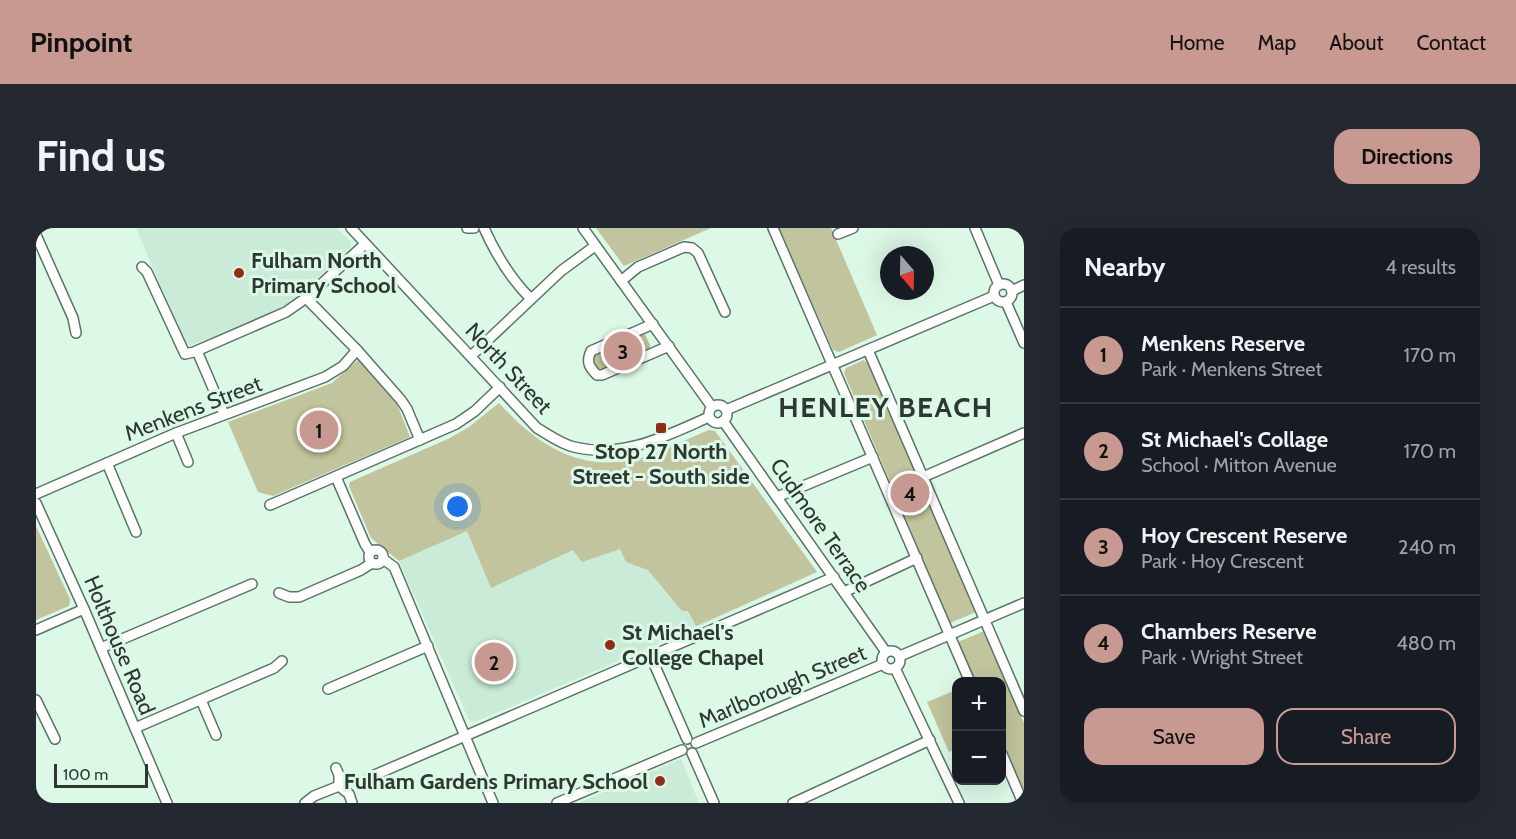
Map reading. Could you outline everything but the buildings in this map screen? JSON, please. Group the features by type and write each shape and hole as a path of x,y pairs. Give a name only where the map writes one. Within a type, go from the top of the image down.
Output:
{"street":[{"name":"North Street","path":"351,228 537,428 572,447 608,451 641,445 709,417"},
{"path":"467,228 474,228"},
{"path":"484,228 493,249 507,271 531,299"},
{"path":"583,228 712,407"},
{"path":"773,228 968,677"},
{"path":"838,234 853,228"},
{"path":"975,228 999,285"},
{"path":"36,235 73,318 76,333"},
{"path":"142,267 147,272 185,354 197,351 286,312 306,298 365,244"},
{"path":"471,356 561,271 595,246"},
{"path":"621,281 638,267 684,247 692,248 698,253 725,312"},
{"path":"994,296 994,291 999,285 1005,284 1012,291"},
{"path":"1012,291 1024,285"},
{"path":"994,296 1000,302 1006,302 1012,296 1012,291"},
{"path":"726,410 994,296"},
{"path":"306,298 357,350 407,409 420,441"},
{"path":"1006,302 1024,343"},
{"path":"653,324 591,351 588,364 597,375 602,375 669,346"},
{"name":"Menkens Street","path":"36,494 176,433 325,377 343,366 357,350"},
{"path":"868,350 1024,711"},
{"path":"197,351 224,414"},
{"path":"270,505 420,441 466,418 500,387"},
{"path":"720,405 726,410 727,417 715,423 709,417 712,407 720,405"},
{"name":"Cudmore Terrace","path":"723,421 886,652"},
{"path":"176,433 188,462"},
{"path":"923,477 1024,433"},
{"path":"777,497 873,456"},
{"path":"107,463 136,532"},
{"path":"336,477 364,544 370,552 372,563"},
{"name":"Holthouse Road","path":"36,503 167,803"},
{"path":"370,552 380,551 383,559 394,567 493,803"},
{"path":"844,592 917,558"},
{"path":"279,593 299,597 383,559"},
{"path":"370,777 834,577"},
{"path":"100,648 252,584"},
{"name":"Marlborough Street","path":"900,656 1024,603"},
{"path":"36,630 84,609"},
{"path":"328,689 428,646"},
{"path":"895,651 900,656 900,664 896,668 890,669 883,664 882,658 886,652 895,651"},
{"path":"651,657 687,739"},
{"path":"135,728 274,668 282,661"},
{"name":"Marlborough Street","path":"696,743 883,664"},
{"path":"896,668 959,803"},
{"path":"36,700 55,739"},
{"path":"201,700 216,735"},
{"path":"687,739 696,743 696,750 692,753 682,750 682,744 687,739"},
{"path":"793,803 804,801 930,740"},
{"name":"Marlborough Street","path":"557,803 682,750"},
{"path":"692,753 714,803"},
{"path":"1006,763 1023,803"},
{"path":"336,768 339,775 339,786"},
{"path":"305,803 314,796 339,786"},
{"path":"339,786 349,794 352,803"}],"shaded area":[{"name":"Fulham North Primary School","path":"136,228 337,228 351,242 351,247 295,299 277,310 190,346 184,341"},
{"path":"596,228 711,228 624,266"},
{"path":"779,228 831,228 877,335 839,352 833,350"},
{"path":"645,334 650,349 600,371 591,361 596,354"},
{"path":"359,359 397,404 410,437 273,496 258,492 228,422 332,383"},
{"path":"864,360 869,365 976,612 950,623 844,373 846,368"},
{"path":"499,403 535,439 566,456 591,462 619,462 643,457 709,430 715,431 817,572 700,626 475,722 469,720 399,561 371,538 349,486 350,482 450,438 469,427"},
{"path":"499,403 545,444 580,459 599,462 619,462 641,458 709,430 715,431 817,572 696,626 688,611 682,611 648,570 626,562 620,549 582,562 573,550 491,588 467,531 399,561 371,538 349,486 350,482 450,438 469,427"},
{"path":"36,526 70,599 69,606 36,620"},
{"path":"984,631 1004,677 973,677 958,642"},
{"path":"1006,682 1024,723 1024,797 1006,754"},
{"path":"952,692 952,751 949,752 927,702"},
{"name":"Fulham Gardens Primary School","path":"681,759 699,803 578,803"}],"place":[{"name":"Fulham North Primary School","path":"239,273"},
{"name":"Hoy Crescent Reserve","path":"623,351"},
{"name":"Stop 27 North Street - South side","path":"661,428"},
{"name":"Menkens Reserve","path":"319,430"},
{"name":"Chambers Reserve","path":"910,493"},
{"name":"St Michael's College Chapel","path":"610,645"},
{"name":"St Michael's Collage","path":"494,662"},
{"name":"Fulham Gardens Primary School","path":"660,781"}],"district":[{"name":"HENLEY BEACH","path":"886,407"}]}
